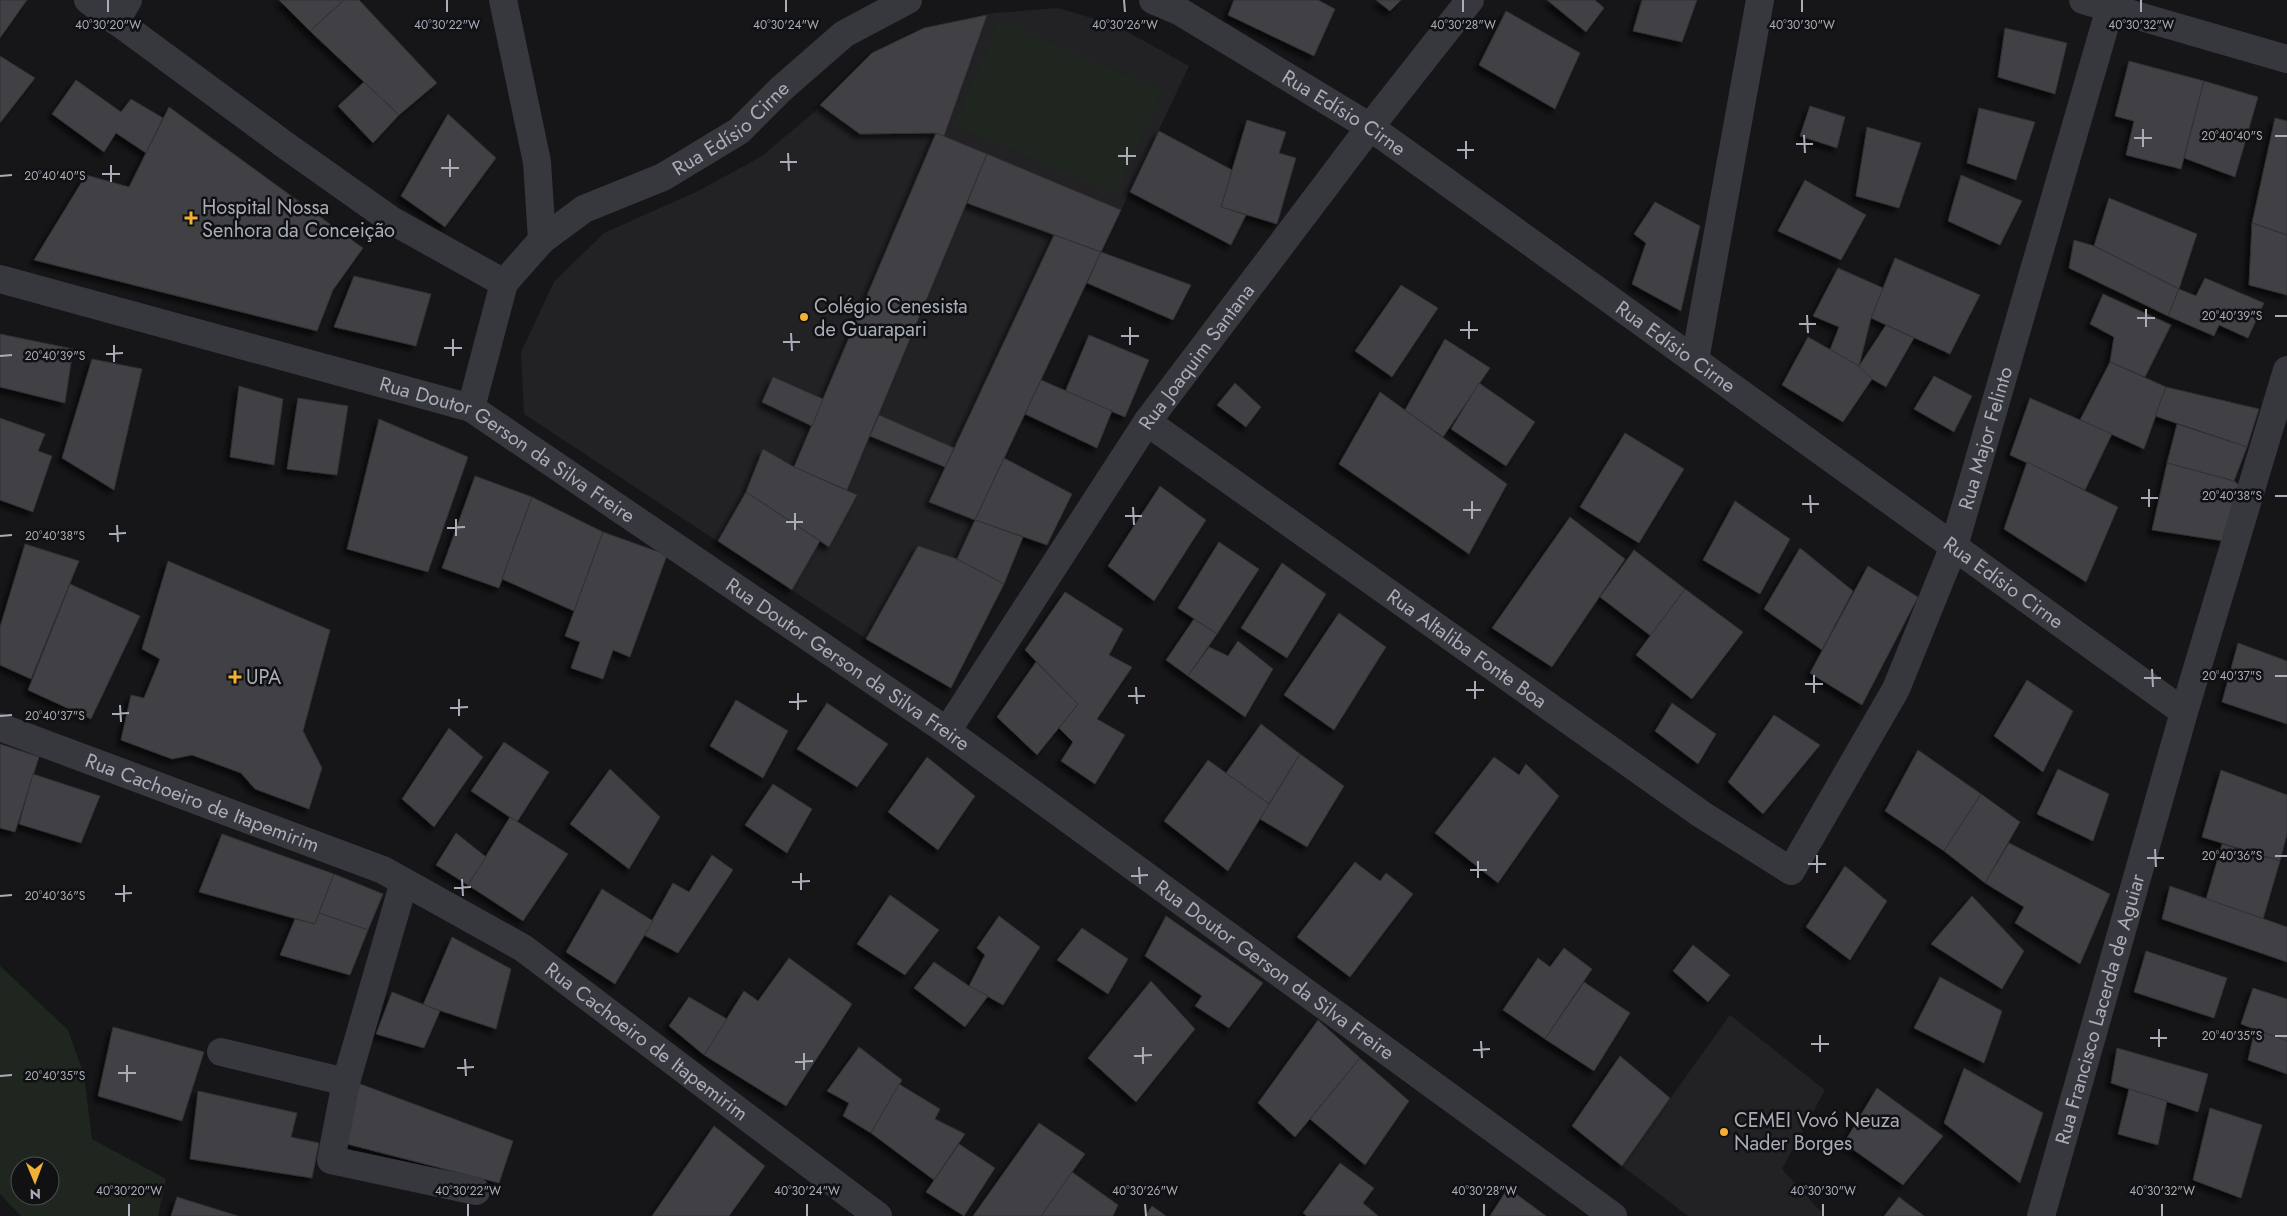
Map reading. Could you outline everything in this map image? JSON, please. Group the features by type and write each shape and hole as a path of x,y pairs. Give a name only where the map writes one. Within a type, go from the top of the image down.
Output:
{"street":[{"path":"88,0 122,10 277,139 391,220 504,283"},
{"path":"503,0 537,162 542,240"},
{"name":"Rua Edísio Cirne","path":"471,408 504,283 542,240 584,209 663,177 739,131 781,89 844,34 908,0"},
{"name":"Rua Edísio Cirne","path":"1153,0 1179,11 1370,127 2184,712"},
{"name":"Rua Joaquim Santana","path":"947,731 1147,422 1370,127 1470,0"},
{"path":"1694,360 1760,0"},
{"path":"2083,0 2287,59"},
{"name":"Rua Major Felinto","path":"1791,870 1896,689 1954,546 2110,8"},
{"name":"Rua Doutor Gerson da Silva Freire","path":"0,280 471,408 947,731 1613,1216"},
{"name":"Rua Francisco Lacerda de Aguiar","path":"2041,1216 2184,712 2287,370"},
{"name":"Rua Altaliba Fonte Boa","path":"1147,422 1701,814 1791,870"},
{"name":"Rua Cachoeiro de Itapemirim","path":"0,727 383,870 523,948 878,1216"},
{"path":"404,882 346,1082 331,1160 476,1191"},
{"path":"221,1052 346,1082"}],"shaded area":[{"name":"Colégio Cenesista de Guarapari","path":"1058,8 1115,25 1189,66 957,559 918,546 866,639 524,414 521,352 554,282 604,233 698,191 762,156 813,113 872,53 924,28 995,13"},
{"path":"999,21 1162,90 1117,194 954,125"},
{"path":"0,966 68,1030 84,1075 92,1139 166,1179 158,1216 21,1216 11,1206 60,1206 60,1156 10,1156 10,1204 0,1194"},
{"name":"CEMEI Vovó Neuza Nader Borges","path":"1730,1015 1825,1090 1782,1169 1825,1216 1688,1216 1622,1166"}],"building":[{"path":"0,0 27,0 0,38"},
{"path":"279,0 344,0 310,31"},
{"path":"344,0 359,0 437,83 399,115 310,31"},
{"path":"1234,0 1318,0 1335,9 1314,56 1228,15"},
{"path":"1376,0 1401,0 1390,11"},
{"path":"1547,0 1595,0 1604,8 1586,32"},
{"path":"1642,0 1697,0 1682,42 1633,31"},
{"path":"1506,11 1580,53 1555,109 1479,65"},
{"path":"987,15 944,136 936,133 860,134 820,105 872,53 924,28"},
{"path":"2005,28 2067,43 2055,94 1998,77"},
{"path":"0,56 35,78 0,123"},
{"path":"2129,61 2204,81 2181,169 2126,155 2134,121 2115,116"},
{"path":"76,80 121,112 131,99 163,118 146,153 116,133 104,152 52,114"},
{"path":"2204,81 2258,97 2235,177 2184,158"},
{"path":"364,82 399,115 373,143 338,106"},
{"path":"1810,106 1845,117 1837,148 1800,136"},
{"name":"Hospital Nossa Senhora da Conceição","path":"169,107 363,248 333,290 317,331 34,260 86,175 129,187"},
{"path":"1979,108 2035,122 2016,180 1967,163"},
{"path":"448,114 496,158 445,227 401,196"},
{"path":"2275,118 2287,121 2287,235 2252,223"},
{"path":"1247,120 1286,132 1279,153 1296,158 1277,224 1221,207"},
{"path":"1867,127 1921,143 1899,208 1856,196"},
{"path":"1159,131 1232,170 1221,207 1246,215 1231,245 1130,192"},
{"path":"936,133 987,154 847,490 794,467"},
{"path":"987,154 1121,210 1101,252 967,203"},
{"path":"1961,175 2022,201 2000,245 1948,221"},
{"path":"1805,180 1866,215 1841,260 1778,231"},
{"path":"2109,198 2197,234 2179,289 2094,246"},
{"path":"1655,202 1700,226 1681,311 1632,284 1646,243 1634,234"},
{"path":"2252,223 2287,235 2287,295 2249,285"},
{"path":"1054,235 1101,252 975,520 929,502"},
{"path":"2074,240 2094,246 2179,289 2168,316 2069,268"},
{"path":"1101,252 1191,285 1173,320 1087,283"},
{"path":"1895,258 1980,295 1950,354 1871,318"},
{"path":"1838,268 1883,288 1871,318 1859,366 1830,350 1839,327 1813,316"},
{"path":"354,276 431,294 416,346 334,327"},
{"path":"2205,278 2264,303 2248,338 2219,325 2214,336 2168,316 2179,289 2196,296"},
{"path":"1401,285 1438,308 1392,377 1355,351"},
{"path":"2103,294 2171,325 2145,377 2110,362 2114,337 2090,324"},
{"path":"1886,325 1914,338 1886,387 1872,379 1859,366"},
{"path":"0,334 73,349 65,403 0,387"},
{"path":"1089,335 1149,360 1125,417 1065,392"},
{"path":"1808,337 1859,366 1872,379 1843,422 1782,385"},
{"path":"1445,339 1490,368 1443,437 1405,410"},
{"path":"92,359 142,369 114,490 62,458"},
{"path":"2110,362 2166,387 2144,449 2080,420"},
{"path":"1934,376 1972,396 1954,432 1914,409"},
{"path":"773,377 823,399 812,426 762,402"},
{"path":"1041,380 1112,411 1097,448 1025,414"},
{"path":"1235,383 1261,407 1246,427 1217,405"},
{"path":"1479,383 1535,422 1506,466 1451,429"},
{"path":"239,386 283,399 274,465 230,457"},
{"path":"2166,387 2259,409 2247,447 2155,416"},
{"path":"1380,392 1507,484 1469,554 1339,464"},
{"path":"298,398 348,406 337,475 287,469"},
{"path":"2030,398 2112,434 2085,490 2010,455"},
{"path":"879,415 954,448 945,467 870,436"},
{"path":"0,418 45,434 38,451 52,456 33,512 0,500"},
{"path":"379,419 468,457 428,572 347,549"},
{"path":"2177,424 2247,447 2234,481 2167,463"},
{"path":"1625,433 1684,469 1639,543 1580,507"},
{"path":"763,449 794,467 857,495 829,547 746,492"},
{"path":"1004,458 1072,494 1047,545 975,520"},
{"path":"2027,462 2118,507 2086,582 2004,529"},
{"path":"2167,463 2234,481 2241,487 2224,541 2152,530"},
{"path":"475,476 532,497 499,588 442,568"},
{"path":"1160,486 1206,520 1154,601 1108,566"},
{"path":"746,492 820,541 792,590 718,541"},
{"path":"532,497 603,532 574,611 502,579"},
{"path":"1735,501 1790,539 1760,594 1703,560"},
{"path":"1570,517 1625,559 1552,667 1492,628"},
{"path":"975,520 1023,537 1004,584 957,559"},
{"path":"603,532 667,555 630,657 613,650 603,679 571,668 580,642 565,636"},
{"path":"1219,542 1259,569 1217,634 1178,608"},
{"path":"25,544 79,561 31,679 0,665 0,627"},
{"path":"918,546 957,559 1004,584 951,688 866,639"},
{"path":"1800,548 1853,591 1822,650 1764,609"},
{"path":"1634,550 1685,589 1651,636 1600,597"},
{"name":"UPA","path":"168,561 330,630 303,731 322,768 309,809 255,789 241,773 192,755 172,759 121,740 131,695 144,698 160,659 142,649"},
{"path":"1282,563 1326,594 1287,658 1241,628"},
{"path":"1868,566 1918,597 1862,705 1810,673"},
{"path":"70,584 140,616 91,719 28,690"},
{"path":"1685,589 1743,632 1692,699 1636,655"},
{"path":"1065,592 1123,629 1109,655 1132,667 1097,719 1125,735 1095,784 1061,761 1073,742 1059,728 1078,704 1025,650"},
{"path":"1339,613 1386,647 1334,730 1284,695"},
{"path":"1194,619 1217,634 1188,676 1166,660"},
{"path":"1238,641 1273,669 1245,717 1188,676 1209,647 1228,656"},
{"path":"2238,643 2287,661 2287,724 2222,702"},
{"path":"1036,662 1078,704 1037,755 997,717"},
{"path":"2027,680 2073,711 2043,772 1994,736"},
{"path":"736,700 788,731 763,778 710,746"},
{"path":"827,703 888,744 857,787 797,749"},
{"path":"1672,703 1716,734 1698,764 1655,731"},
{"path":"1774,715 1820,745 1763,814 1728,782"},
{"path":"1261,724 1300,754 1269,804 1226,773"},
{"path":"449,728 483,757 434,827 402,799"},
{"path":"504,742 549,772 517,822 471,791"},
{"path":"0,744 39,757 15,832 0,828"},
{"path":"1918,750 1981,794 1944,851 1885,811"},
{"path":"1300,754 1344,786 1307,847 1260,819"},
{"path":"927,757 975,796 938,850 888,812"},
{"path":"1494,757 1519,775 1526,764 1559,796 1498,883 1435,833"},
{"path":"1208,760 1269,804 1228,871 1164,821"},
{"path":"610,769 660,817 629,869 570,824"},
{"path":"2058,769 2109,794 2093,841 2037,814"},
{"path":"2221,770 2287,795 2287,834 2280,861 2202,837"},
{"path":"33,774 100,796 81,843 19,824"},
{"path":"773,784 812,809 787,853 745,825"},
{"path":"1981,794 2020,822 1985,883 1944,851"},
{"path":"510,817 568,854 523,921 468,885"},
{"path":"456,833 486,857 468,885 436,865"},
{"path":"222,834 334,874 315,924 199,892"},
{"path":"2009,843 2110,894 2080,964 2015,923 2024,907 1985,883"},
{"path":"2222,844 2280,861 2263,919 2206,899"},
{"path":"712,855 733,870 678,953 644,935 673,883 689,892"},
{"path":"1355,862 1380,881 1386,873 1413,894 1350,977 1297,937"},
{"path":"1845,866 1887,901 1850,960 1806,927"},
{"path":"334,874 383,894 368,930 319,913"},
{"path":"2170,886 2287,927 2287,962 2162,919"},
{"path":"602,889 653,921 615,984 566,952"},
{"path":"890,895 939,930 905,975 857,944"},
{"path":"1972,896 2024,951 2002,989 1931,944"},
{"path":"319,913 368,930 350,975 280,955 295,919 315,924"},
{"path":"999,916 1040,947 1003,1005 969,986 985,955 977,948"},
{"path":"1166,916 1263,983 1229,1028 1195,1006 1202,996 1145,956"},
{"path":"1082,928 1128,959 1108,994 1057,960"},
{"path":"452,937 511,969 496,1029 423,1005"},
{"path":"1693,945 1730,975 1708,1002 1673,971"},
{"path":"1564,948 1592,969 1545,1039 1503,1010 1538,958 1550,967"},
{"path":"2146,951 2227,978 2214,1018 2134,992"},
{"path":"789,958 852,1004 786,1106 704,1055 744,991 758,1001"},
{"path":"934,962 969,986 988,996 965,1027 914,988"},
{"path":"1940,977 2002,1011 1984,1063 1914,1028"},
{"path":"1151,981 1195,1029 1136,1102 1088,1058"},
{"path":"1584,982 1630,1013 1594,1071 1545,1039"},
{"path":"2253,988 2287,999 2287,1041 2241,1024"},
{"path":"392,992 440,1011 424,1048 376,1034"},
{"path":"689,997 727,1019 704,1055 669,1026"},
{"path":"1318,1020 1360,1058 1295,1137 1258,1103"},
{"path":"113,1027 204,1052 182,1121 98,1096"},
{"path":"2255,1029 2287,1041 2287,1074 2248,1060"},
{"path":"859,1047 902,1080 871,1133 843,1116 849,1103 827,1091"},
{"path":"2117,1048 2208,1074 2198,1112 2111,1083"},
{"path":"1620,1056 1670,1098 1622,1166 1572,1126"},
{"path":"1360,1058 1409,1101 1365,1165 1310,1119"},
{"path":"1964,1068 2043,1113 2020,1183 1944,1123"},
{"path":"355,1082 513,1141 499,1183 339,1142"},
{"path":"899,1084 940,1109 935,1119 965,1134 934,1180 871,1133"},
{"path":"1877,1088 1943,1136 1903,1185 1844,1143"},
{"path":"2129,1089 2167,1101 2158,1145 2118,1134"},
{"path":"198,1091 297,1113 291,1137 319,1143 312,1178 190,1159"},
{"path":"2210,1108 2262,1125 2241,1198 2193,1180"},
{"path":"1039,1123 1085,1154 1041,1216 973,1216"},
{"path":"714,1126 765,1166 729,1216 652,1216"},
{"path":"959,1144 995,1168 964,1216 926,1192"},
{"path":"1340,1163 1374,1188 1363,1203 1378,1216 1307,1216 1303,1213"},
{"path":"1072,1172 1118,1205 1113,1216 1041,1216"},
{"path":"1508,1188 1546,1216 1490,1216"},
{"path":"177,1197 238,1216 171,1216"},
{"path":"1899,1197 1924,1216 1884,1216"},
{"path":"1152,1206 1166,1216 1145,1216"}],"place":[{"name":"Hospital Nossa Senhora da Conceição","path":"191,218"},
{"name":"Colégio Cenesista de Guarapari","path":"804,317"},
{"name":"UPA","path":"235,677"},
{"name":"CEMEI Vovó Neuza Nader Borges","path":"1724,1132"}]}
